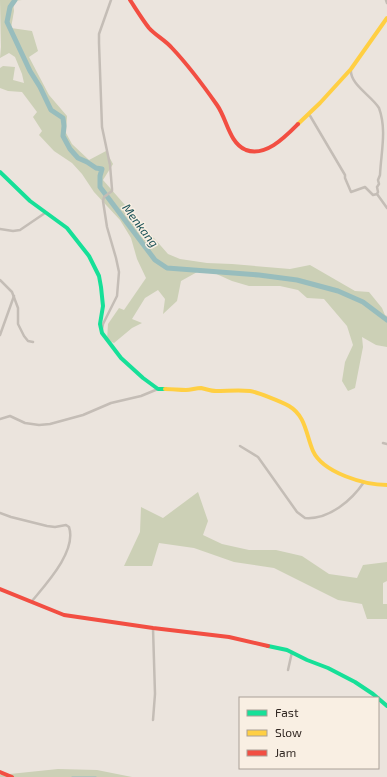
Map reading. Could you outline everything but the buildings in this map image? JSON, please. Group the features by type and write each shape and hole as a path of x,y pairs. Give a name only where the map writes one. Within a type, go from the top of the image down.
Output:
{"street":[{"path":"102,333 103,324 117,296 118,282 118,264 107,227 103,201 112,189 110,165 102,127 99,43 100,34 111,0"},
{"path":"130,0 149,28 171,47 195,74 220,109 233,138 238,145 244,149 258,152 264,151 292,130 309,114 351,69 387,18"},
{"path":"351,69 352,78 376,104 384,125 384,142 377,194 387,208"},
{"path":"309,114 345,175 344,178 351,192 365,187 373,195 377,194"},
{"path":"0,172 30,201 67,228 81,245 99,276 103,306 100,324 102,333 107,342 129,366 158,389"},
{"path":"0,229 9,231 20,230 45,213"},
{"path":"0,280 14,295 18,308 18,324 28,341 33,342"},
{"path":"0,335 14,295"},
{"path":"0,419 10,416 25,423 39,425 50,424 84,415 111,403 141,396 158,389 175,390 200,388 214,391 250,391 289,406 298,412 304,422 312,449 319,460 330,469 364,482 387,485"},
{"path":"240,446 258,457 297,512 304,518 319,517 336,509 364,482"},
{"path":"0,513 47,526 55,527 66,525 69,527 71,534 66,552 52,578 32,601"},
{"path":"0,589 32,601 64,616 242,640 292,652 355,682 377,697"},
{"path":"153,628 155,694 153,720"},
{"path":"288,670 292,652"},
{"path":"379,699 387,706"},
{"path":"0,772 12,777"}],"green space":[{"path":"0,0 22,0 13,1 14,11 11,28 32,31 38,51 29,57 49,95 67,116 66,133 72,144 89,160 106,151 113,164 103,180 168,254 180,259 207,263 290,269 310,265 355,291 369,292 387,316 387,347 376,345 362,337 363,347 355,388 348,391 342,381 345,362 353,345 347,326 324,299 307,298 298,290 280,286 249,286 232,281 212,272 199,271 181,281 177,301 163,314 165,299 158,290 145,298 132,319 142,323 132,328 114,343 107,340 108,324 119,308 124,310 146,278 137,259 131,238 120,220 94,192 82,174 72,163 54,151 39,135 42,131 33,117 37,112 22,92 8,91 0,88 0,68 3,66 15,67 13,80 24,83 15,57 9,53 0,58"},
{"path":"198,492 208,521 203,535 222,544 249,550 276,550 302,556 329,574 357,578 363,565 387,562 387,581 383,583 383,604 387,604 387,619 367,619 362,604 338,600 274,568 234,562 194,548 159,543 152,566 124,566 140,532 141,507 163,518"},
{"path":"58,769 97,770 132,777 0,777 0,775"}],"waterway":[{"name":"Menkang","path":"15,0 10,7 7,22 30,71 40,87 51,110 63,118 63,136 70,149 78,158 96,168 102,169 100,176 100,187 155,260 167,268 259,275 297,280 338,291 363,302 387,320"},
{"path":"72,777 96,777"}],"traffic: fast":[{"path":"0,172 30,201 67,228 89,256 99,276 101,287 103,306 100,324 102,333 121,358 143,378 158,389 165,389"},
{"path":"268,646 287,650 328,668 355,682 376,697"},
{"path":"379,699 387,706"}],"traffic: slow":[{"path":"298,124 320,103 351,69 387,18"},
{"path":"165,389 186,390 201,388 214,391 250,391 281,402 295,410 299,415 305,426 313,451 318,459 326,466 357,480 387,485"}],"traffic: jam":[{"path":"130,0 149,28 172,48 201,83 217,105 232,136 240,147 246,150 261,151 281,140 298,124"},
{"path":"0,589 64,615 229,637 268,646"},
{"path":"0,772 12,777"}]}
